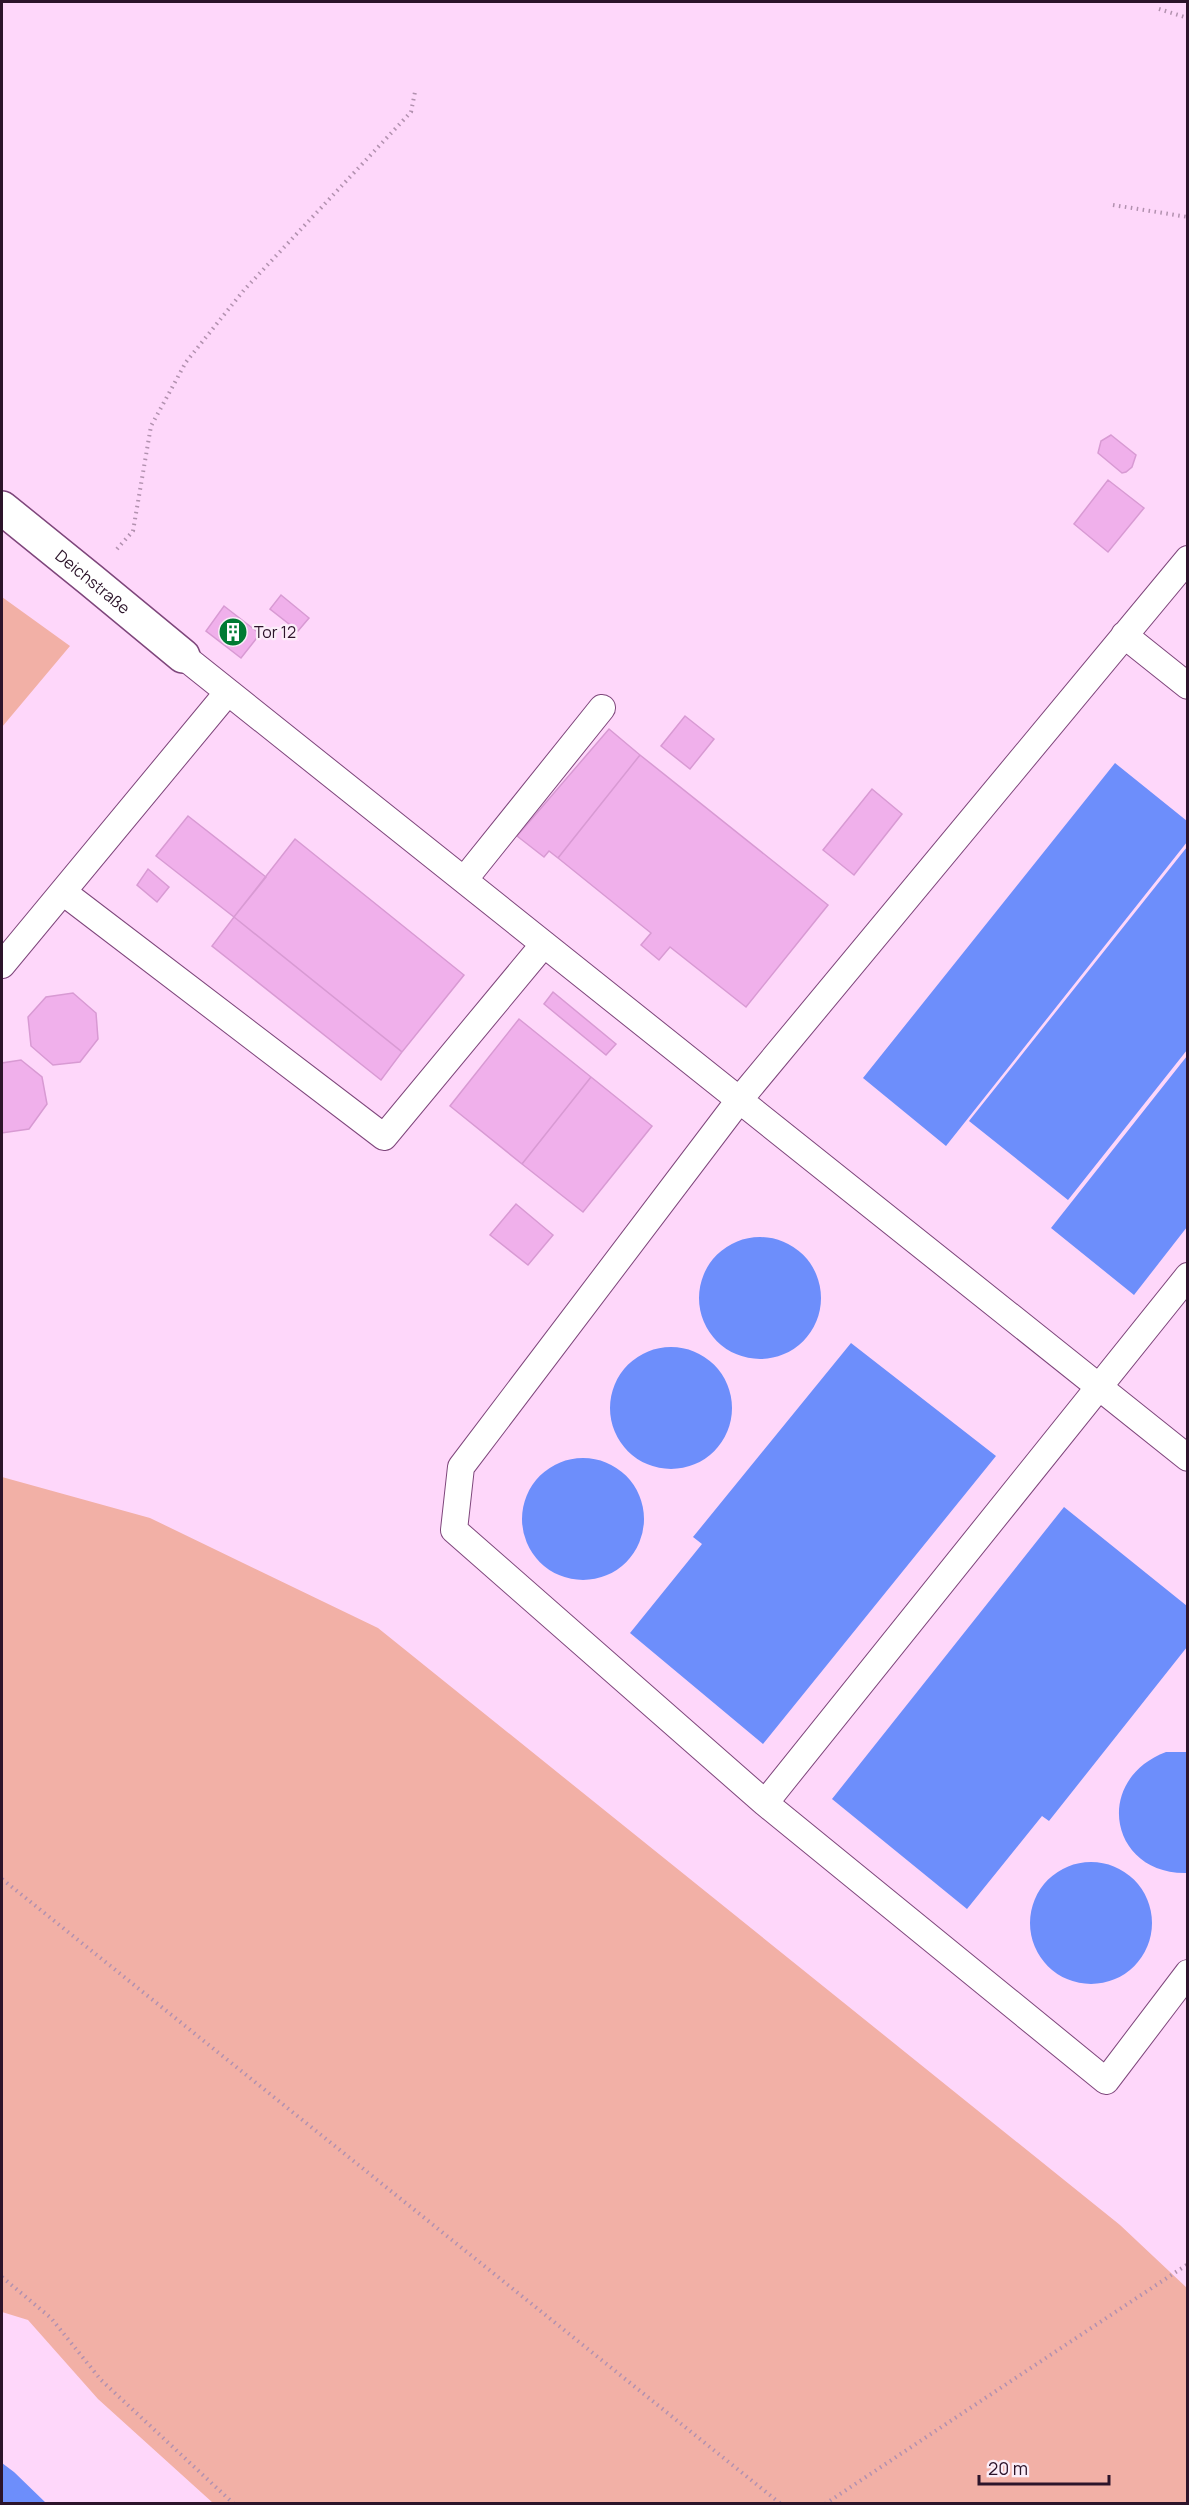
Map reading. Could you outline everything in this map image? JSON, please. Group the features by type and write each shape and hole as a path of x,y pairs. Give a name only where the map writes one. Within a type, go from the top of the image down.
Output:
{"street":[{"name":"Deichstraße","path":"2,508 183,656"}],"lane":[{"path":"1188,559 740,1099 461,1467 454,1530 765,1803 1106,2081 1188,1973"},
{"path":"1124,635 1188,686"},
{"path":"183,656 1188,1458"},
{"path":"2,965 228,692"},
{"path":"464,880 602,708"},
{"path":"63,892 384,1137 544,944"},
{"path":"765,1803 1188,1276"}],"path":[{"path":"1159,9 1188,18"},
{"path":"91,580 133,531 151,426 186,362 244,290 411,112 415,92"},
{"path":"1113,204 1188,217"},
{"path":"2,1879 781,2504"},
{"path":"825,2504 1188,2264"},
{"path":"2,2277 51,2318 101,2380 234,2504"}],"shaded area":[{"path":"2,597 70,646 2,727"},
{"path":"2,1477 150,1518 378,1628 1120,2225 1187,2288 1187,2503 213,2503 98,2399 28,2320 2,2312"}],"water":[{"path":"1115,763 1187,821 1187,842 946,1146 863,1078"},
{"path":"1187,847 1187,1050 1068,1200 969,1121"},
{"path":"1187,1056 1187,1227 1134,1295 1051,1228"},
{"path":"760,1237 783,1242 794,1247 803,1255 811,1264 816,1275 821,1298 816,1321 811,1332 803,1341 794,1349 783,1354 760,1359 737,1354 726,1349 717,1341 709,1332 704,1321 699,1298 704,1275 709,1264 717,1255 726,1247 737,1242"},
{"path":"851,1343 996,1456 763,1744 630,1633 702,1544 693,1537"},
{"path":"671,1347 694,1352 705,1357 714,1365 722,1374 727,1385 732,1408 727,1431 722,1442 714,1451 705,1459 694,1464 671,1469 648,1464 637,1459 628,1451 620,1442 615,1431 610,1408 615,1385 620,1374 628,1365 637,1357 648,1352"},
{"path":"583,1458 606,1463 617,1468 626,1476 634,1485 639,1496 644,1519 639,1542 634,1553 626,1562 617,1570 606,1575 583,1580 560,1575 549,1570 540,1562 532,1553 527,1542 522,1519 527,1496 532,1485 540,1476 549,1468 560,1463"},
{"path":"1064,1507 1187,1606 1187,1647 1049,1821 1042,1816 967,1909 832,1799"},
{"path":"1166,1752 1187,1752 1187,1873 1161,1870 1141,1859 1127,1843 1120,1824 1120,1803 1127,1783 1142,1765"},
{"path":"1091,1862 1114,1867 1125,1872 1134,1880 1142,1889 1147,1900 1152,1923 1147,1946 1142,1957 1134,1966 1125,1974 1114,1979 1091,1984 1068,1979 1057,1974 1048,1966 1040,1957 1035,1946 1030,1923 1035,1900 1040,1889 1048,1880 1057,1872 1068,1867"},
{"path":"2,2463 14,2472 46,2503 2,2503"}],"building":[{"path":"1111,435 1136,455 1132,467 1126,472 1122,473 1098,453 1101,441"},
{"path":"1108,480 1144,508 1108,552 1074,524"},
{"path":"281,595 309,618 298,631 270,609"},
{"name":"Tor 12","path":"224,606 260,634 241,658 206,631"},
{"path":"685,716 714,739 690,769 661,746"},
{"path":"609,729 640,755 558,858 549,851 544,857 517,836"},
{"path":"640,755 828,905 746,1007 670,947 659,960 641,945 651,933 558,858"},
{"path":"872,789 902,814 854,875 823,850"},
{"path":"188,816 266,877 234,917 156,856"},
{"path":"295,839 464,975 402,1052 234,917"},
{"path":"148,869 169,887 157,902 137,885"},
{"path":"234,917 402,1052 381,1080 212,946"},
{"path":"553,992 616,1044 606,1055 544,1004"},
{"path":"73,993 96,1013 98,1039 80,1062 53,1065 31,1046 28,1017 46,997"},
{"path":"519,1019 591,1077 522,1164 450,1106"},
{"path":"21,1060 42,1077 47,1104 29,1129 2,1133 2,1063"},
{"path":"591,1077 652,1126 583,1212 522,1164"},
{"path":"516,1204 553,1235 528,1265 490,1235"}],"place":[{"name":"Tor 12","path":"233,632"}]}
